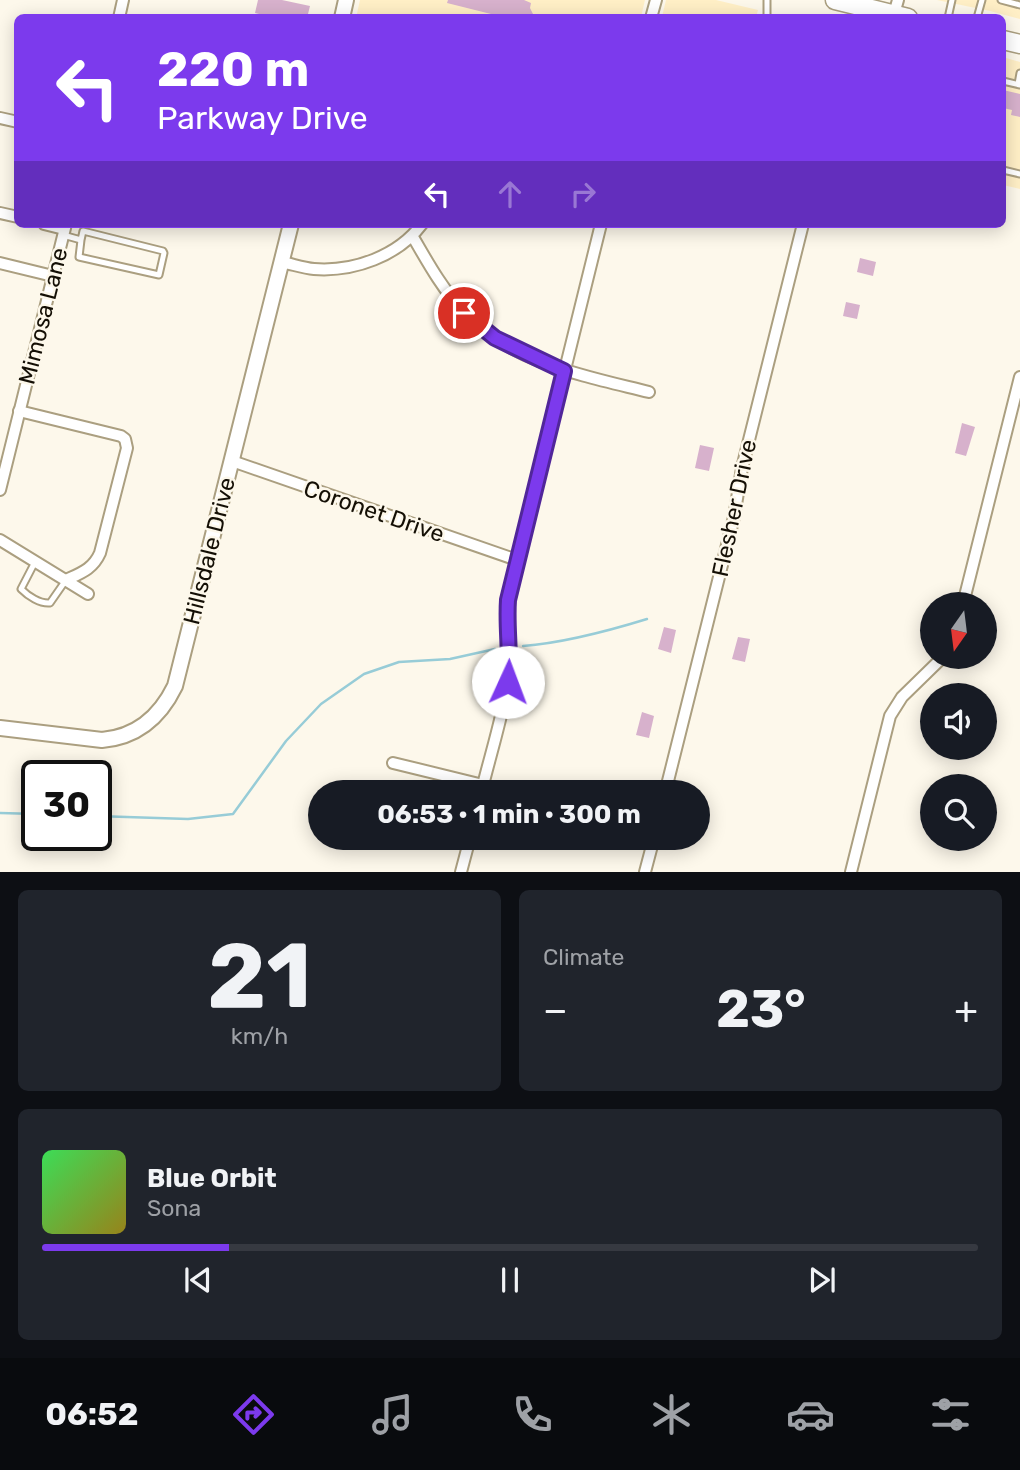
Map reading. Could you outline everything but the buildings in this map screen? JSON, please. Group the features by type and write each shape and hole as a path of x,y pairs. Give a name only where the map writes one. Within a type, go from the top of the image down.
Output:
{"highway":[{"path":"835,0 856,11 900,11"}],"street":[{"name":"Hillsdale Drive","path":"0,728 94,739 117,738 133,733 158,713 175,686 290,228"},
{"path":"281,262 313,269 338,269 360,265 413,237 419,228"},
{"path":"484,780 508,682 508,600 600,228"},
{"name":"Flesher Drive","path":"668,780 802,228"},
{"name":"Mimosa Lane","path":"0,491 64,229"},
{"path":"413,237 451,297 479,327 513,349 564,371 649,392"},
{"path":"0,263 53,276"},
{"path":"966,592 1020,377"},
{"path":"19,411 125,439 127,448 100,552 95,563 86,571 66,580"},
{"name":"Coronet Drive","path":"232,461 517,560"},
{"path":"0,540 88,594"},
{"path":"850,872 890,716 902,697 931,669"},
{"path":"393,762 452,780"},
{"path":"461,872 467,850"},
{"path":"645,872 651,850"}],"lane":[{"path":"1002,0 1020,5"},
{"path":"1019,84 1020,74"},
{"path":"84,228 163,251 159,275 79,257 81,240 84,228"},
{"path":"64,229 81,240"},
{"path":"36,562 21,589 26,595 45,604 50,603 66,580"}],"shaded area":[{"path":"360,0 645,0 642,14 357,14"},
{"path":"666,0 716,0 758,10 757,14 663,14"},
{"path":"937,0 1020,0 1020,19"},
{"path":"1006,58 1020,62 1020,189 1006,186"}],"waterway":[{"path":"523,646 585,636 647,619"},
{"path":"112,817 188,819 233,814 286,741 321,704 364,674 399,662 450,659 495,649"},
{"path":"0,813 21,814"}],"route":[{"path":"464,313 479,327 513,349 564,371 508,600 508,682"}]}
